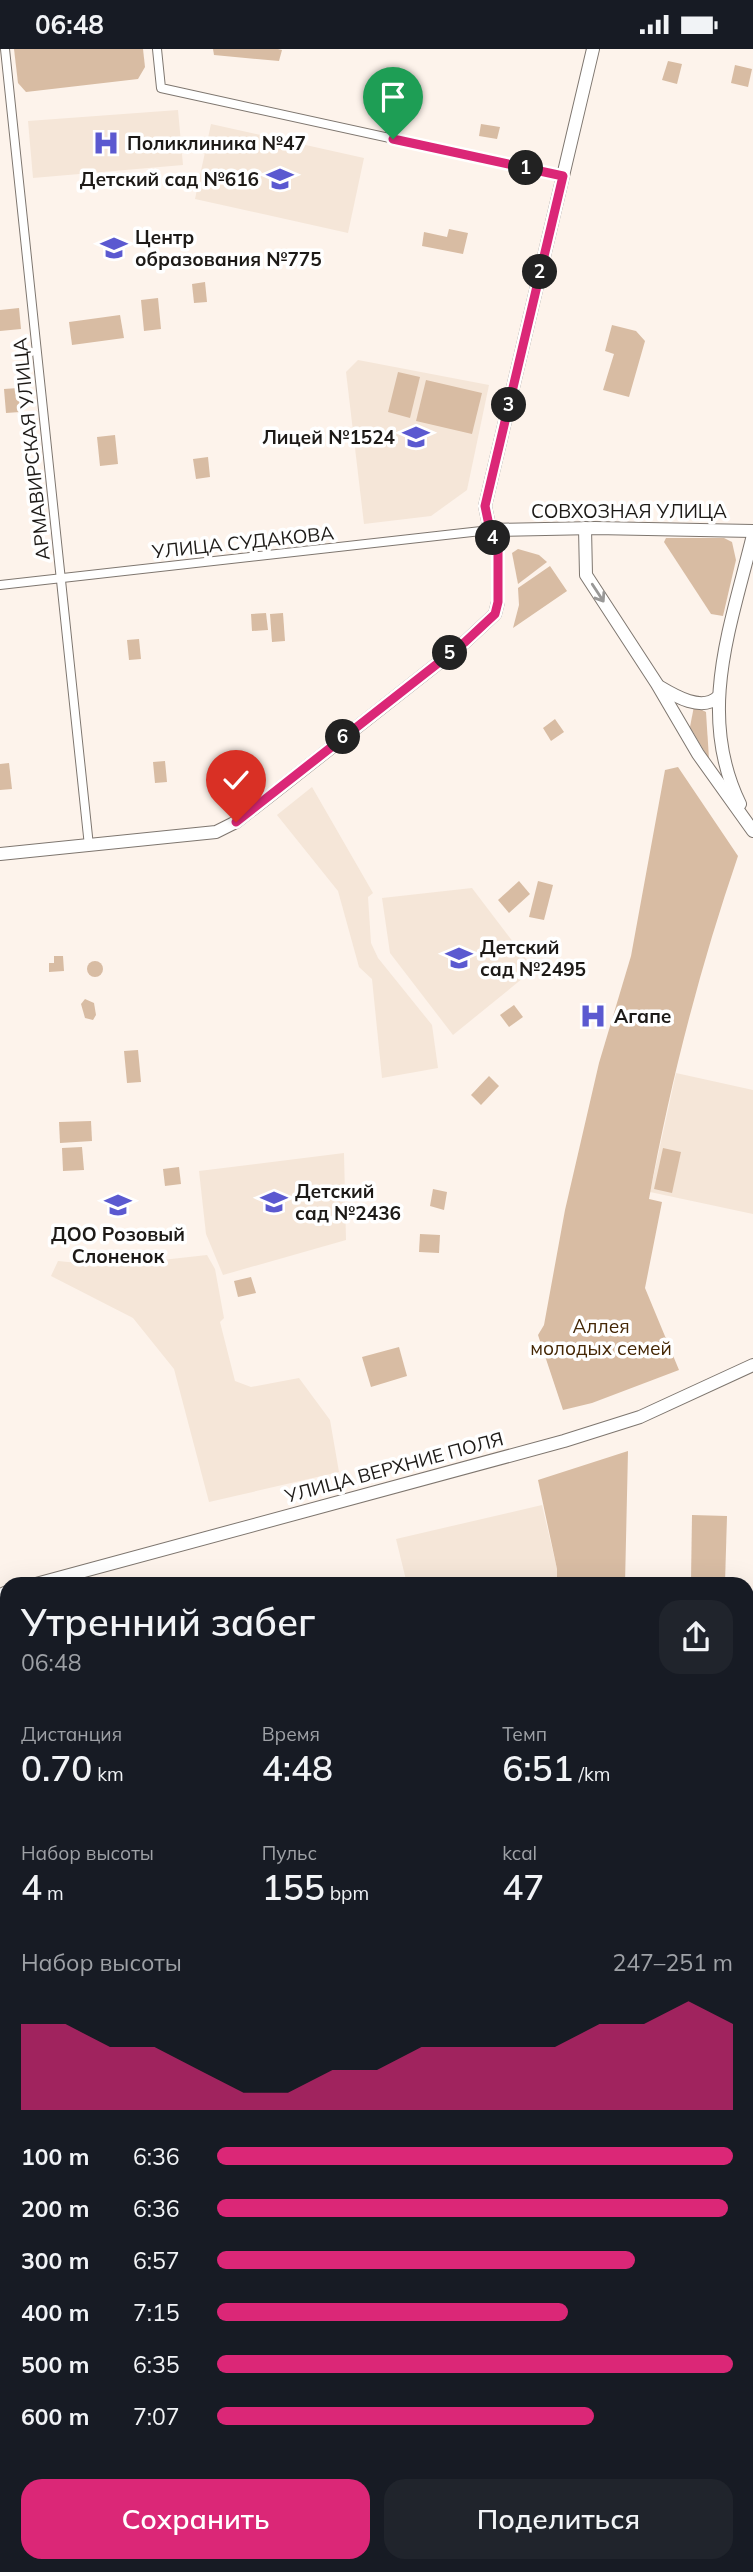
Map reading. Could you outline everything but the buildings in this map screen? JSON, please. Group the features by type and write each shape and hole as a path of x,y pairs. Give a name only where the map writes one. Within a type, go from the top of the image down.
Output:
{"street":[{"name":"АРМАВИРСКАЯ УЛИЦА","path":"5,49 89,846"},
{"path":"157,49 161,88 563,176"},
{"path":"0,854 216,832 236,822 276,791 465,642 495,614 498,602 498,551 485,506 593,49"},
{"path":"585,528 586,575 657,684 698,754 753,830"},
{"name":"СОВХОЗНАЯ УЛИЦА","path":"490,530 585,528 753,533"},
{"name":"УЛИЦА СУДАКОВА","path":"0,585 490,530"},
{"path":"753,533 724,653 717,717 723,757 733,790 753,830"},
{"path":"657,684 677,697 692,701 710,702 718,697"},
{"name":"УЛИЦА ВЕРХНИЕ ПОЛЯ","path":"62,1577 585,1435 640,1417 753,1364"}],"shaded area":[{"name":"Поликлиника №47","path":"178,110 183,165 33,178 28,121"},
{"name":"Детский сад №616","path":"211,124 364,158 348,233 195,199"},
{"name":"Лицей №1524","path":"358,360 489,385 467,490 431,516 364,524 346,372"},
{"path":"312,787 373,893 368,897 371,943 378,958 432,1025 438,1068 382,1078 372,979 359,967 338,891 277,815"},
{"name":"Детский сад №2495","path":"472,888 529,963 528,974 453,1035 390,953 382,898"},
{"path":"676,1073 753,1090 753,1214 650,1192"},
{"name":"Детский сад №2436","path":"344,1153 346,1240 223,1275 206,1234 199,1171"},
{"path":"207,1255 215,1269 224,1318 220,1322 235,1381 251,1387 299,1378 330,1420 339,1472 209,1502 174,1369 133,1318 51,1276 58,1261 108,1266"},
{"path":"542,1505 557,1577 405,1577 396,1539"}],"green space":[{"path":"14,49 143,49 145,67 138,79 26,92 18,83"},
{"path":"213,49 282,50 279,61 214,55"},
{"path":"668,61 682,64 677,84 662,80"},
{"path":"735,65 752,69 748,87 731,83"},
{"path":"481,124 500,127 497,139 479,136"},
{"path":"449,229 468,233 463,254 422,246 424,232 447,237"},
{"path":"205,282 207,302 194,303 192,284"},
{"path":"158,298 161,329 144,331 141,300"},
{"path":"19,308 21,329 0,331 0,310"},
{"path":"120,315 124,338 72,345 69,322"},
{"path":"612,325 636,331 645,341 629,397 603,390 614,354 605,351"},
{"path":"398,372 420,377 410,418 388,412"},
{"path":"426,380 482,393 472,434 416,421"},
{"path":"18,388 20,412 6,413 4,389"},
{"path":"115,435 118,464 100,466 97,437"},
{"path":"208,457 210,477 196,479 193,459"},
{"path":"666,538 724,538 732,542 736,560 723,616 711,614 664,542"},
{"path":"518,549 539,555 547,562 518,584 512,553"},
{"path":"550,566 567,591 513,628 519,605 518,588"},
{"path":"266,613 268,630 252,631 251,614"},
{"path":"283,613 285,641 272,642 270,614"},
{"path":"139,639 141,659 129,660 127,640"},
{"path":"694,706 706,712 709,759 690,727"},
{"path":"555,719 564,732 551,741 543,728"},
{"path":"165,761 167,782 155,783 153,762"},
{"path":"9,763 12,789 0,790 0,764"},
{"name":"Аллея молодых семей","path":"678,767 738,856 687,1026 649,1199 662,1202 645,1288 679,1370 592,1403 563,1410 538,1335 544,1325 565,1210 599,1063 631,956 665,770"},
{"path":"519,881 530,894 509,913 498,900"},
{"path":"538,881 553,885 544,920 529,917"},
{"path":"54,956 63,956 64,971 49,972 49,963 54,963"},
{"path":"95,961 101,963 101,975 95,977 89,975 87,969 89,963"},
{"path":"85,999 94,1003 96,1015 93,1020 85,1018 81,1004"},
{"path":"514,1005 523,1017 509,1027 500,1015"},
{"path":"138,1050 141,1082 127,1083 124,1051"},
{"path":"489,1076 499,1086 481,1105 471,1095"},
{"path":"91,1121 92,1141 60,1143 59,1122"},
{"path":"82,1147 84,1170 63,1171 62,1148"},
{"path":"663,1148 681,1152 672,1193 654,1189"},
{"path":"179,1167 181,1184 165,1186 163,1169"},
{"path":"433,1189 447,1192 444,1210 430,1206"},
{"path":"420,1234 440,1235 439,1253 419,1252"},
{"path":"251,1277 256,1293 238,1297 234,1281"},
{"path":"399,1347 407,1376 371,1387 362,1357"},
{"path":"628,1451 625,1577 557,1577 538,1480"},
{"path":"692,1515 727,1516 725,1577 691,1577"}],"place":[{"name":"Поликлиника №47","path":"106,143"},
{"name":"Детский сад №616","path":"280,179"},
{"name":"Центр образования №775","path":"114,248"},
{"name":"Лицей №1524","path":"416,437"},
{"name":"Детский сад №2495","path":"459,958"},
{"name":"Агапе","path":"593,1016"},
{"name":"Детский сад №2436","path":"274,1202"},
{"name":"ДОО Розовый Слоненок","path":"118,1205"}],"route":[{"path":"236,822 465,642 495,614 498,602 498,551 485,506 563,176 393,139"}]}
